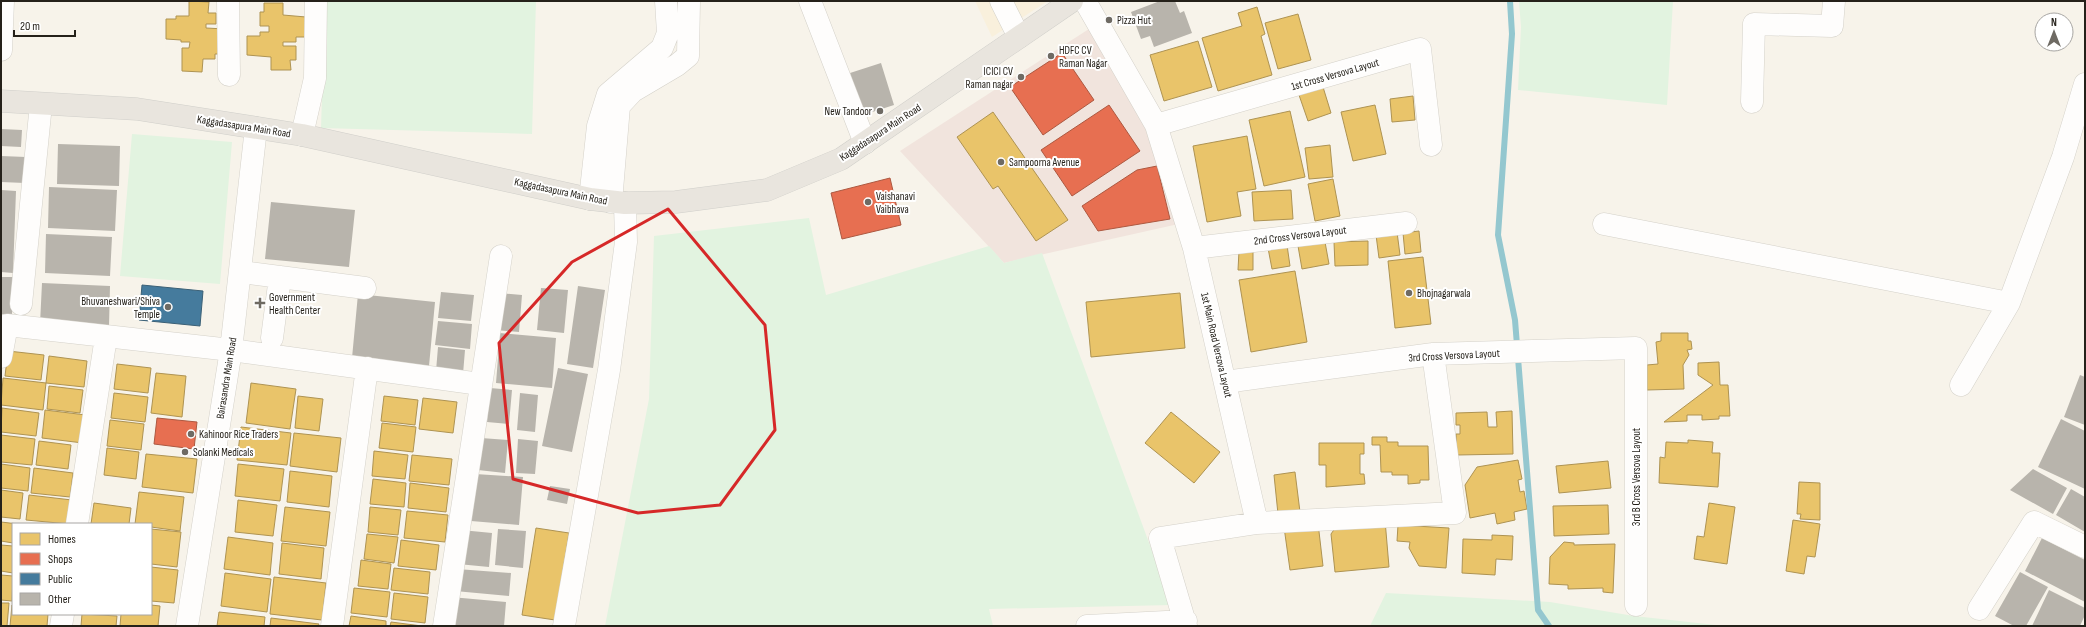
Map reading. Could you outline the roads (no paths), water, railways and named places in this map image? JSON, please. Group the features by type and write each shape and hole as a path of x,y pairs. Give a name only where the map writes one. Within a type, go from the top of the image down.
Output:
{"main road":[{"name":"Kaggadasapura Main Road","path":"1,101 137,109 302,135 590,199 618,202 676,202 767,190 841,160 931,99 1019,36 1072,1"}],"street":[{"path":"1,50 3,1"},
{"path":"228,1 229,75"},
{"path":"302,135 315,78 316,1"},
{"path":"590,199 598,126 608,94 662,48 668,33 666,1"},
{"path":"564,626 610,370 626,242 618,202 619,106 633,91 677,65 688,56 689,1"},
{"path":"810,1 865,143"},
{"path":"1001,1 1019,36"},
{"name":"1st Main Road Versova Layout","path":"1085,1 1156,124 1194,248 1257,522"},
{"path":"1752,102 1754,24 1832,26 1834,1"},
{"name":"1st Cross Versova Layout","path":"1156,124 1420,49 1431,145"},
{"path":"1961,385 2009,303 2063,157 2085,84"},
{"path":"21,304 41,104"},
{"name":"Bairasandra Main Road","path":"187,626 231,350 241,272 256,128"},
{"name":"2nd Cross Versova Layout","path":"1194,248 1406,223"},
{"path":"1604,224 2009,303"},
{"path":"444,626 480,384 501,256"},
{"path":"241,272 365,288"},
{"path":"272,338 280,277"},
{"path":"1,357 4,324 106,337 231,350 480,384"},
{"path":"77,523 106,337"},
{"name":"3rd Cross Versova Layout","path":"1225,382 1433,354 1636,348"},
{"name":"3rd B Cross Versova Layout","path":"1636,348 1636,605"},
{"path":"1087,626 1186,624 1160,538 1257,522 1455,513 1433,354"},
{"path":"332,626 367,368"},
{"path":"1979,608 2034,522 2085,547"},
{"path":"61,626 63,615"}],"waterway":[{"path":"1510,1 1512,34 1498,235 1515,320 1538,610 1549,626"}],"place":[{"name":"Pizza Hut","path":"1109,20"},
{"name":"HDFC CV Raman Nagar","path":"1051,56"},
{"name":"ICICI CV Raman nagar","path":"1021,77"},
{"name":"New Tandoor","path":"880,111"},
{"name":"Sampoorna Avenue","path":"1001,162"},
{"name":"Vaishanavi Vaibhava","path":"868,202"},
{"name":"Bhojnagarwala","path":"1409,293"},
{"name":"Government Health Center","path":"260,303"},
{"name":"Bhuvaneshwari/Shiva Temple","path":"168,307"},
{"name":"Kahinoor Rice Traders","path":"191,434"},
{"name":"Solanki Medicals","path":"185,452"}]}
